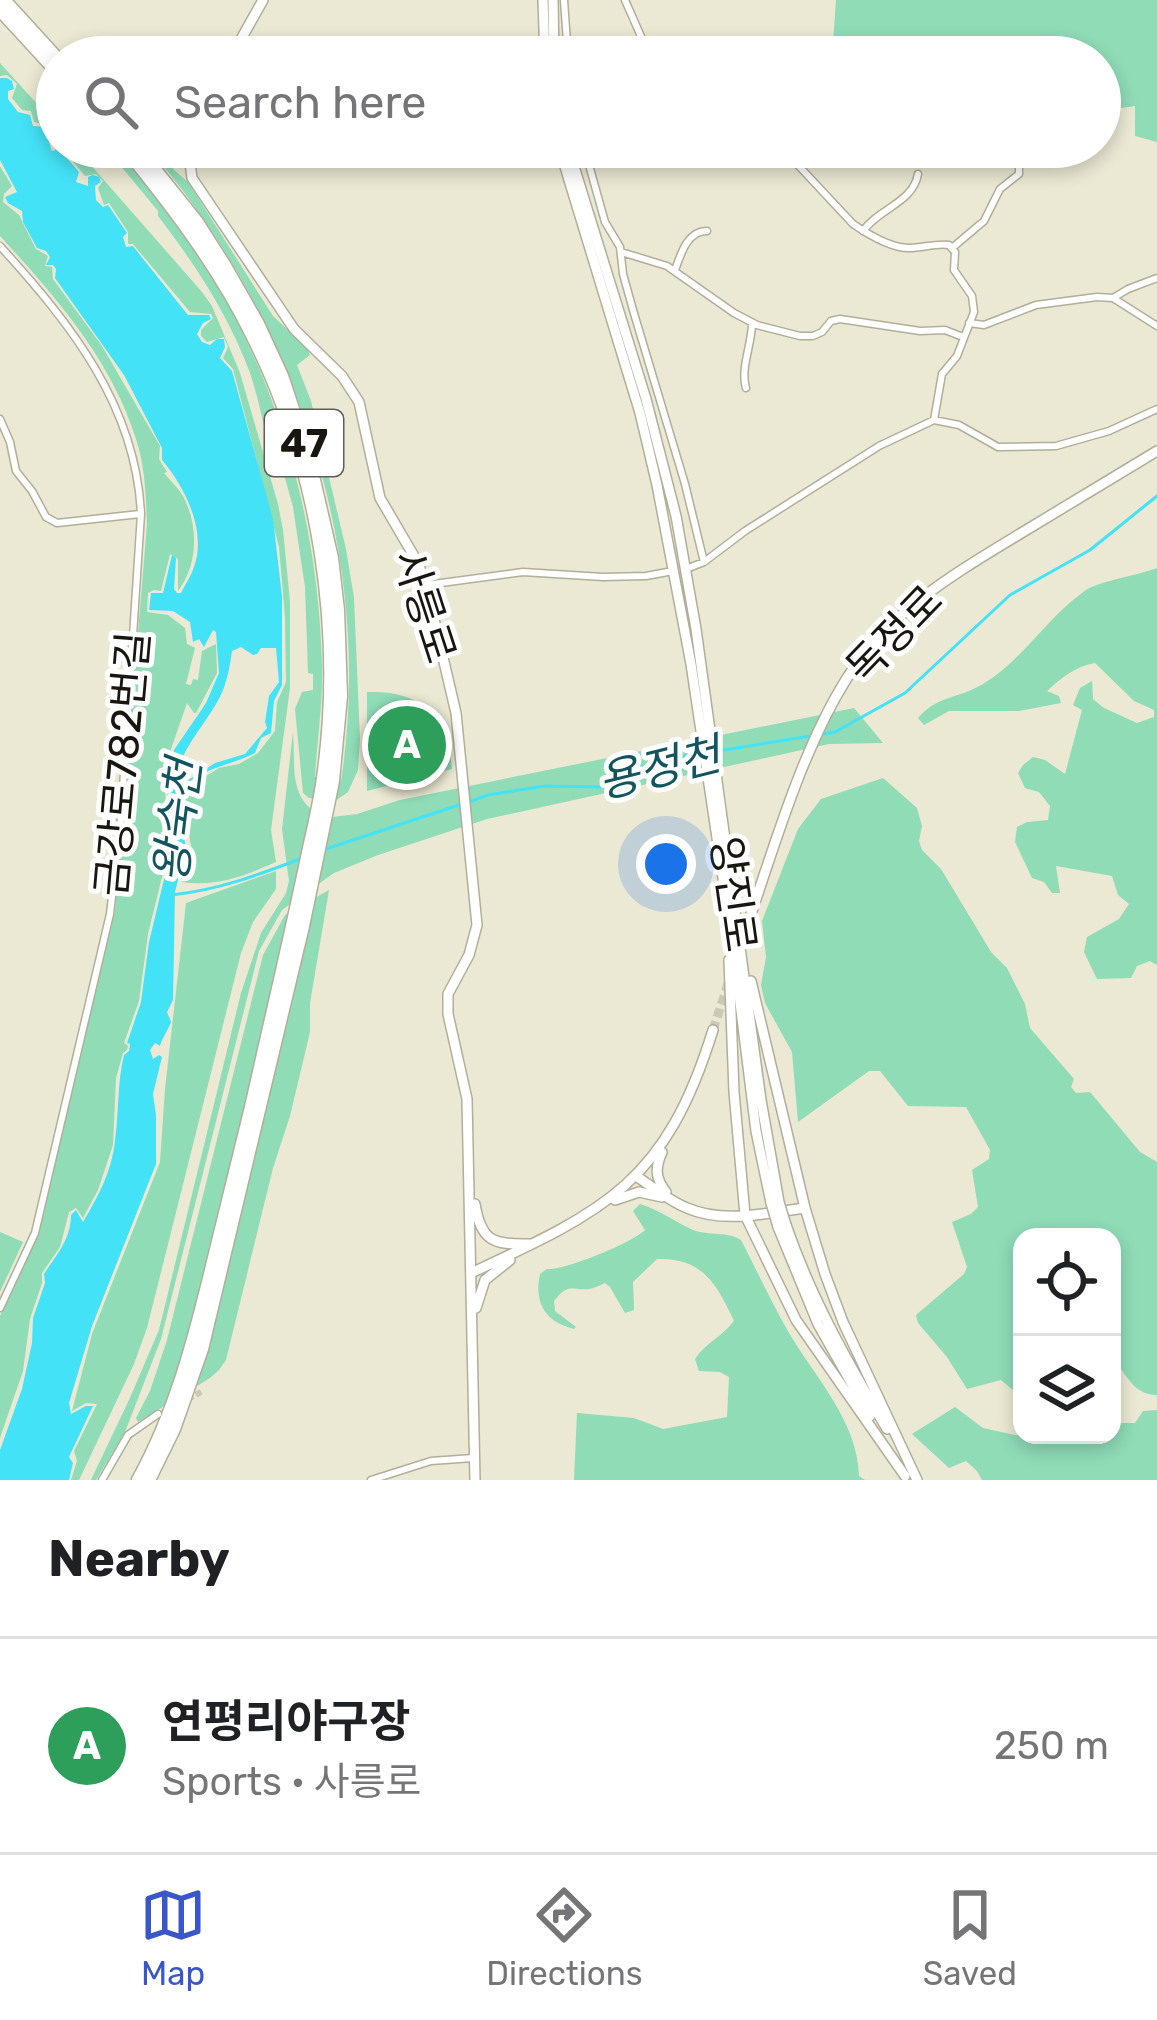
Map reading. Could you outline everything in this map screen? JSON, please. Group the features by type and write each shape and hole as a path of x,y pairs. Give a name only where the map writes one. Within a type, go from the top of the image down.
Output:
{"highway":[{"path":"4,0 37,36"},
{"path":"0,10 36,49"},
{"name":"47","path":"141,168 192,232 221,278 253,336 293,439 320,547 328,611 328,780"},
{"name":"47","path":"149,1480 174,1429 202,1349 298,925 341,696 338,610 328,538 308,454 282,376 248,305 196,222 154,168"},
{"name":"47","path":"138,1480 175,1399 193,1342 298,925"}],"main road":[{"path":"243,36 263,0"},
{"path":"543,0 544,36"},
{"path":"553,0 554,36"},
{"name":"사릉로","path":"191,168 192,178 294,329 342,376 359,402 380,497 426,585 456,713 477,925 469,955 448,994 467,1099 475,1480"},
{"name":"양진로","path":"570,168 680,570 736,908 775,1202"},
{"name":"독정로","path":"750,916 805,765 837,694 866,652 897,618 959,571 1157,451"},
{"name":"양진로","path":"714,780 756,1131 775,1202 818,1324 906,1478"},
{"path":"736,908 805,1208 843,1322 917,1480"},
{"path":"729,919 734,1092 745,1215 796,1320 906,1478"},
{"path":"673,1201 656,1171 713,1030"},
{"path":"586,1216 636,1176 671,1131"},
{"path":"636,1176 673,1201"},
{"path":"470,1178 478,1225 487,1236 502,1244 534,1244"},
{"path":"470,1273 632,1193 654,1194 712,1216 805,1208"},
{"name":"양진로","path":"782,1226 832,1333 917,1480"},
{"path":"472,1333 485,1280 534,1244"}],"street":[{"path":"564,0 567,36"},
{"path":"625,0 641,36"},
{"path":"590,168 605,222 621,252 623,274 704,562"},
{"path":"800,168 863,231 897,247 938,244 955,252 954,270 972,296 974,312 957,356 942,374 934,420"},
{"path":"952,248 984,221 1000,189 1019,168"},
{"path":"863,231 911,193 918,174"},
{"path":"675,270 689,238 707,231"},
{"name":"금강로782번길","path":"0,246 93,360 132,448 141,514 110,914 35,1233 0,1308"},
{"path":"621,252 675,270 752,323 800,336 813,336 833,320 846,320 945,330 963,337"},
{"path":"1114,298 1157,278"},
{"path":"969,323 984,325 1036,305 1097,297 1114,298 1157,326"},
{"path":"746,388 743,377 752,323"},
{"path":"426,585 523,572 603,577 680,570 704,562 879,446 934,420 959,425 998,447 1056,446 1157,409"},
{"path":"0,419 16,472 46,517 57,523 141,514"},
{"path":"102,1480 128,1435 158,1414"},
{"path":"371,1480 431,1461 476,1457"}],"green space":[{"path":"836,0 1157,0 1157,142 1135,136 1135,106 1121,108 1121,36 833,36"},
{"path":"0,63 36,103 36,122 31,111 22,110 12,98 17,84 7,75 0,76"},
{"path":"0,166 12,186 3,202 19,215 36,249 48,256 45,266 52,267 53,279 102,346 160,446 164,473 181,493 192,520 194,545 185,581 178,591 178,559 170,554 161,591 148,593 147,612 168,615 185,628 187,644 195,648 186,684 198,680 202,651 216,644 217,673 196,713 187,703 171,749 165,792 170,844 148,934 139,1001 116,1078 113,1145 83,1218 76,1208 69,1212 60,1247 42,1273 23,1371 0,1438 0,1316 37,1237 115,911 147,524 139,449 112,382 61,306 0,236"},
{"path":"78,168 93,168 212,306 240,373 278,504 290,602 290,688 271,830 276,862 230,879 182,882 191,845 180,792 219,768 258,753 275,731 277,702 286,682 279,547 233,369 223,358 228,347 224,337 207,342 201,336 211,314 190,312 133,244 128,244 128,232 109,203 104,205 98,188 103,181 96,174 85,176"},
{"path":"122,168 132,168 209,272 235,317 276,412 304,512 319,615 322,681 315,777 341,781 349,697 346,612 334,527 313,443 283,362 245,285 164,168 174,168 188,182 273,316 310,355 297,365 311,401 354,598 358,770 348,792 332,803 303,793 295,709 302,692 313,690 313,674 308,673 305,587 293,507 274,438 267,438 250,373 232,331 158,211"},
{"path":"1157,568 1157,965 1150,961 1137,966 1131,978 1097,979 1084,952 1087,937 1119,919 1129,904 1118,895 1112,876 1056,866 1060,893 1052,893 1044,882 1032,878 1015,842 1017,827 1048,820 1050,806 1039,792 1025,788 1018,773 1033,757 1065,774 1082,710 1073,705 1080,688 1092,681 1093,699 1104,708 1137,723 1154,717 1154,710 1134,701 1095,663 1069,673 1047,691 1059,696 1061,703 1019,711 949,711 924,725 918,718 933,705 997,674 1086,590"},
{"path":"367,692 402,696 428,709 445,734 452,769 367,791"},
{"path":"854,708 883,743 829,744 487,819 334,873 282,910 259,951 161,1339 125,1432 96,1480 91,1480 159,1330 241,993 261,933 286,893 289,881 282,829 293,732 299,792 325,818"},
{"path":"883,778 917,808 922,850 941,869 991,952 1007,968 1025,1004 1030,1028 1074,1079 1071,1087 1076,1093 1090,1092 1140,1152 1157,1162 1157,1395 1139,1389 1121,1369 1121,1228 1013,1228 1013,1390 1001,1380 967,1389 918,1323 916,1315 967,1267 952,1222 978,1207 972,1170 989,1159 990,1150 966,1107 908,1106 880,1071 869,1071 798,1122 792,1052 765,1003 761,985 766,957 762,921 798,829 821,799"},
{"path":"276,871 276,889 253,922 241,953 147,1328 79,1480 71,1480 77,1461 74,1451 97,1404 86,1403 72,1411 92,1334 160,1162 186,903"},
{"path":"329,890 310,1003 310,1032 226,1360 210,1378 138,1422 167,1340 263,955 285,915"},
{"path":"640,1204 693,1230 741,1240 789,1333 843,1419 859,1476 865,1480 574,1480 577,1413 634,1418 663,1429 727,1417 729,1377 699,1371 695,1359 734,1321 721,1295 697,1268 657,1259 633,1282 634,1310 625,1313 605,1283 567,1289 554,1301 555,1311 574,1329 556,1322 540,1302 540,1274 547,1269 597,1255 645,1230 633,1211"},
{"path":"0,1232 23,1242 0,1292"},
{"path":"955,1407 983,1428 1013,1435 1013,1444 1121,1444 1121,1423 1135,1423 1143,1411 1157,1410 1157,1480 982,1480 966,1461 949,1468 912,1434"}],"water":[{"name":"왕숙천","path":"0,78 12,81 14,89 8,91 8,99 18,112 30,115 36,126 36,168 76,168 76,182 88,186 88,177 99,177 96,200 103,207 108,205 127,233 123,237 126,247 133,246 188,315 209,315 211,319 197,334 202,342 210,345 224,339 220,358 232,371 273,519 282,596 282,685 274,701 271,733 261,738 255,753 201,774 176,797 186,848 175,892 173,1000 167,1012 171,1022 160,1046 155,1043 150,1050 153,1059 162,1057 153,1094 156,1164 92,1326 69,1403 71,1414 93,1406 69,1457 73,1463 69,1480 0,1480 0,1450 22,1389 44,1274 66,1239 71,1215 76,1210 83,1222 111,1163 124,1055 141,1002 149,942 173,842 167,798 174,750 206,703 219,673 216,632 204,647 199,639 193,642 190,622 173,611 149,610 151,593 163,593 172,555 177,593 193,570 198,539 192,510 162,460 162,448 124,375 55,278 56,269 46,265 50,257 37,248 22,211 8,203 5,197 17,192 0,160","holes":["241,647 257,654 261,648 276,648 279,682 269,696 267,728 245,754 215,763 177,787 181,762 223,690 232,651"]}],"waterway":[{"name":"용정천","path":"718,751 835,732 905,693 1010,595 1090,550 1157,496"},
{"name":"용정천","path":"469,802 545,786 603,787 662,760 703,753"},
{"name":"용정천","path":"326,849 459,805"},
{"name":"용정천","path":"172,895 222,886 300,859"}],"tunnel":[{"path":"741,946 750,917"},
{"path":"713,1030 728,984"},
{"path":"188,1399 203,1391"}],"place":[{"name":"연평리야구장","path":"407,745"}]}
